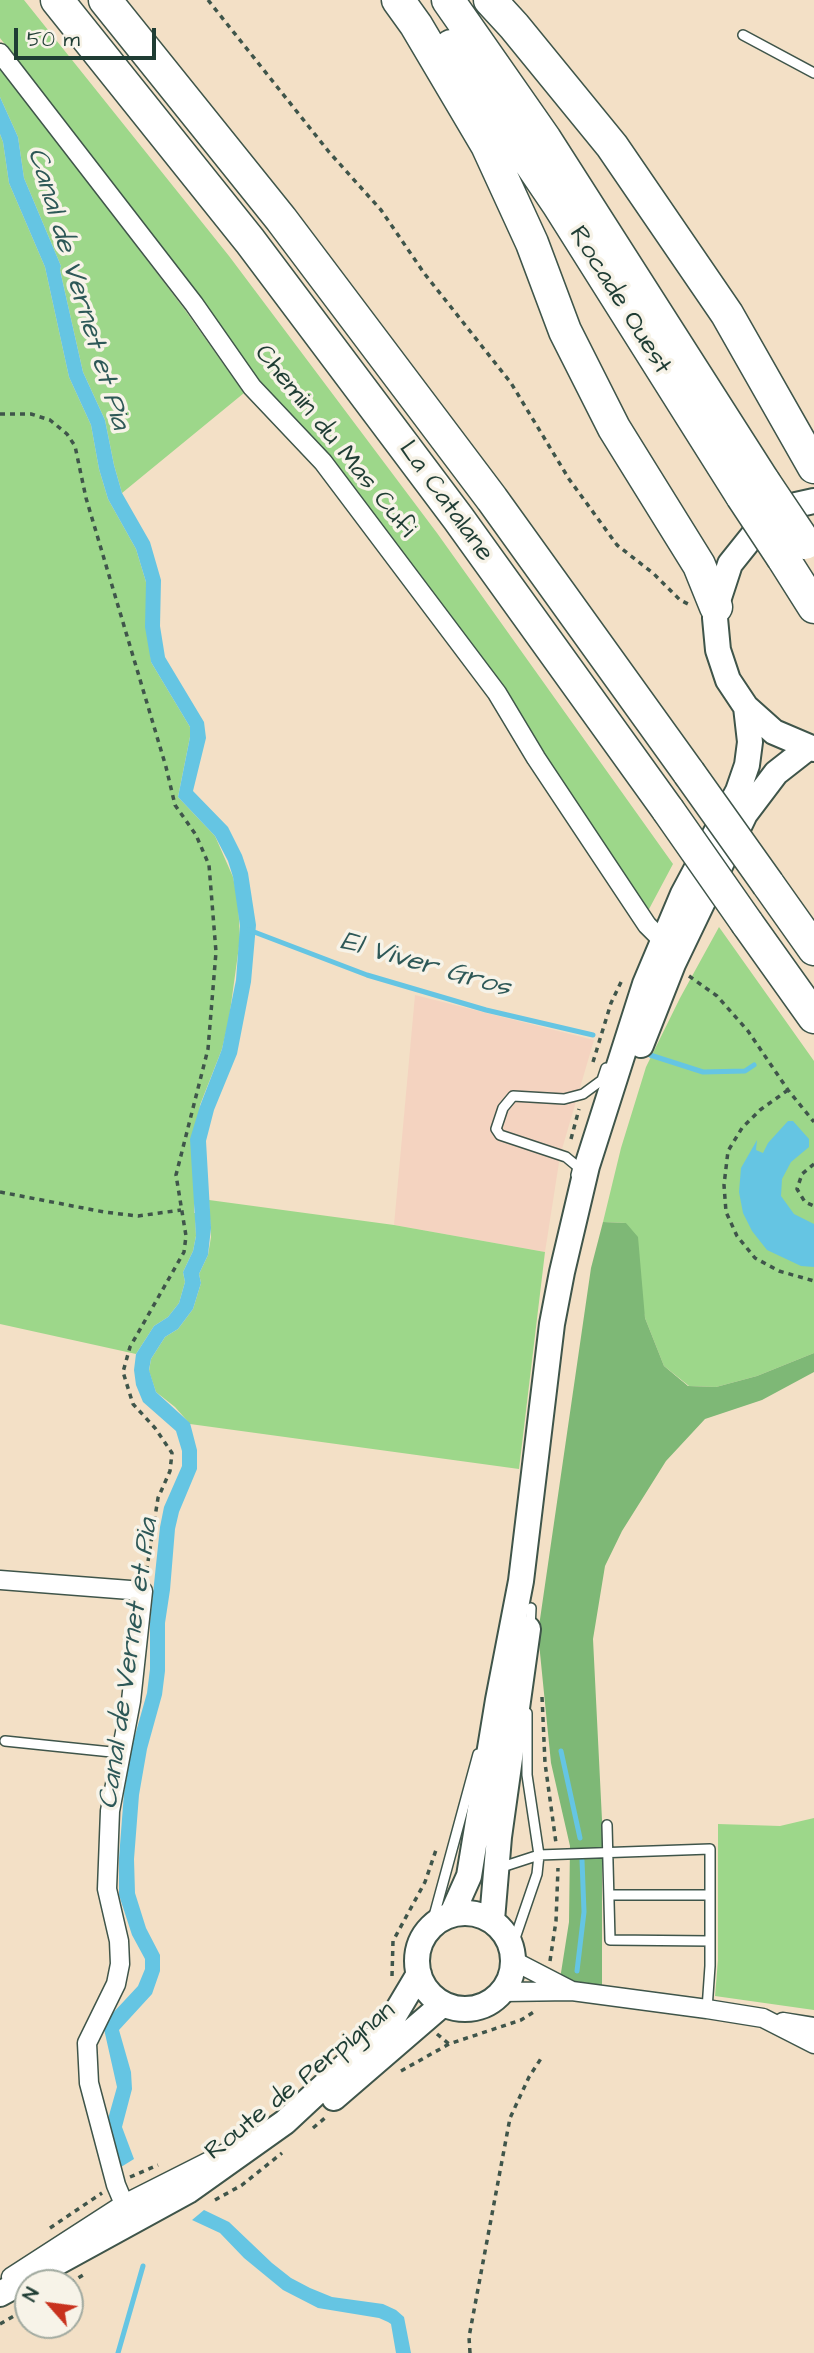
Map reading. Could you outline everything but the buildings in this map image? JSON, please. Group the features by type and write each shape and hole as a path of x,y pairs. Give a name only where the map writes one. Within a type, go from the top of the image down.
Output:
{"highway":[{"name":"La Catalane","path":"57,0 250,241 458,518 814,1017"},
{"name":"La Catalane","path":"105,0 281,219 492,499 814,949"},
{"path":"398,0 416,25 486,145 532,243 565,331 614,428 699,565 716,612"},
{"name":"Rocade Ouest","path":"416,0 442,33 753,489 800,553 814,607"},
{"name":"Rocade Ouest","path":"448,0 545,139 753,489"},
{"path":"490,0 612,146 727,314 814,467"}],"main road":[{"path":"811,748 774,732 746,707 728,680 718,650 716,612 730,564 758,528 796,505 814,501"},
{"path":"441,1921 466,1912 479,1914 492,1920 508,1937 513,1954 511,1978 503,1992 490,2003 475,2009 459,2009 432,1997 419,1974 418,1950 441,1921 469,1876 521,1581 552,1324 587,1166 645,984 683,894 738,791 747,765 750,742 746,707"},
{"path":"492,1920 512,1741 548,1472 579,1266 608,1145 634,1063 673,964 745,814 776,772 811,748"},
{"name":"Route de Perpignan","path":"0,2294 188,2191 285,2122 388,2026 419,1974"},
{"name":"Route de Perpignan","path":"72,2269 196,2202 271,2151 443,2004"}],"street":[{"name":"Chemin du Mas Cufi","path":"0,53 194,304 252,387 323,462 489,682 647,925 663,941"},
{"path":"0,1580 143,1591 131,1701 110,1811 107,1856 107,1889 119,1941 120,1964 116,1984 87,2043 89,2084 116,2185 124,2204"},
{"path":"513,1954 572,1991"},
{"path":"503,1992 572,1991 814,2027"},
{"path":"762,2018 814,2044"},
{"path":"0,2286 124,2204 285,2122"}],"lane":[{"path":"743,35 814,73"},
{"path":"552,1324 554,1289 578,1167 566,1157 500,1135 496,1129 503,1108 513,1096 564,1099 583,1094 602,1080 645,984"},
{"path":"513,1954 537,1874 538,1855 527,1775 531,1608"},
{"path":"5,1741 121,1752"},
{"path":"607,1825 610,1940 710,1941"},
{"path":"497,1869 538,1855 710,1849 707,2009"},
{"path":"609,1895 710,1895"}],"path":[{"path":"208,0 329,152 381,210 424,273 511,383 569,479 617,545 654,574 680,600 716,612"},
{"path":"0,414 31,414 50,420 67,433 75,446 86,498 176,805 196,835 209,864 216,952 208,1049 176,1175 186,1236 184,1252 130,1347 123,1372 133,1404 155,1428 172,1453 170,1471 158,1498 143,1591"},
{"path":"673,964 717,996 748,1031 788,1090 814,1122"},
{"path":"788,1090 760,1110 742,1128 728,1151 724,1185 726,1212 737,1236 755,1258 779,1271 814,1281"},
{"path":"814,1164 802,1174 797,1189 805,1202 814,1206"},
{"path":"0,1192 127,1215 182,1210"},
{"path":"541,1685 545,1763 557,1854 556,1921 550,1964"},
{"path":"392,1977 393,1941 404,1919"},
{"path":"449,2044 521,2020 543,2007"},
{"path":"470,2353 471,2324 510,2118 529,2077 542,2057"},
{"path":"136,2174 162,2163"}],"shaded area":[{"path":"415,995 594,1040 560,1156 545,1252 394,1225"}],"green space":[{"path":"0,0 24,0 229,256 437,533 673,864 648,911 504,688 258,381 200,299 0,38"},
{"path":"0,67 185,310 244,393 122,493 105,420 83,372 61,266 24,178 18,137 0,97"},
{"path":"0,134 9,183 45,267 69,377 91,425 108,499 136,549 146,582 151,662 190,727 178,797 215,836 233,877 238,901 240,939 229,1019 222,1049 200,1105 194,1194 196,1236 193,1251 183,1272 185,1282 179,1303 168,1317 154,1326 136,1354 0,1324"},
{"path":"719,927 814,1061 814,1353 757,1376 716,1387 689,1386 664,1366 645,1318 626,1223 603,1222 621,1148 646,1067"},
{"path":"209,1200 394,1225 545,1252 519,1469 190,1424 156,1392 149,1371 151,1359 165,1337 178,1329 193,1309 201,1283 199,1274 208,1255 211,1237"},
{"path":"603,1222 626,1223 638,1237 645,1318 664,1366 688,1386 716,1387 757,1376 814,1353 814,1372 762,1400 705,1419 666,1461 622,1531 605,1566 593,1639 602,1820 602,1985 560,1979 569,1922 570,1846 551,1763 538,1633 591,1268"},
{"path":"814,1818 814,2010 715,1996 718,1960 718,1824 780,1826"}],"water":[{"name":"Canal de Vernet et Pia","path":"0,97 18,137 24,178 61,266 83,372 105,420 122,493 150,542 161,580 160,626 165,657 204,722 206,738 193,791 228,827 242,855 248,873 256,925 251,982 237,1054 214,1110 206,1141 211,1228 208,1255 199,1274 201,1283 193,1309 178,1329 165,1337 151,1359 149,1370 156,1392 190,1423 197,1450 197,1469 175,1529 165,1623 162,1695 147,1749 139,1795 134,1859 135,1893 146,1928 160,1955 160,1971 152,1994 119,2030 131,2072 132,2089 122,2127 134,2159 121,2167 106,2126 117,2087 104,2029 111,2015 138,1986 145,1969 145,1959 132,1935 119,1895 124,1793 132,1746 147,1693 150,1622 160,1527 164,1507 182,1466 182,1451 176,1431 143,1402 136,1385 134,1370 136,1354 154,1326 168,1317 179,1303 185,1282 183,1272 193,1251 196,1236 190,1139 222,1049 236,980 240,926 228,861 215,836 178,797 190,727 151,662 145,627 146,582 136,549 108,499 91,425 69,377 45,267 9,183 0,134"},
{"path":"788,1121 793,1121 809,1139 809,1147 791,1162 782,1179 781,1196 794,1214 814,1224 814,1267 801,1266 767,1250 752,1231 743,1213 739,1192 741,1168 757,1140 756,1150 763,1153 768,1143"},
{"path":"204,2210 229,2222 272,2263 310,2288 332,2297 383,2304 396,2310 404,2317 411,2353 396,2353 391,2324 388,2322 379,2318 318,2308 283,2290 244,2258 220,2233 192,2220"}],"waterway":[{"name":"El Viver Gros","path":"249,930 367,975 486,1010 593,1035"},
{"name":"El Viver Gros","path":"650,1055 703,1072 745,1071 754,1065"},
{"path":"561,1751 580,1838"},
{"path":"577,1971 584,1912 582,1860"},
{"path":"118,2353 143,2266"}]}
